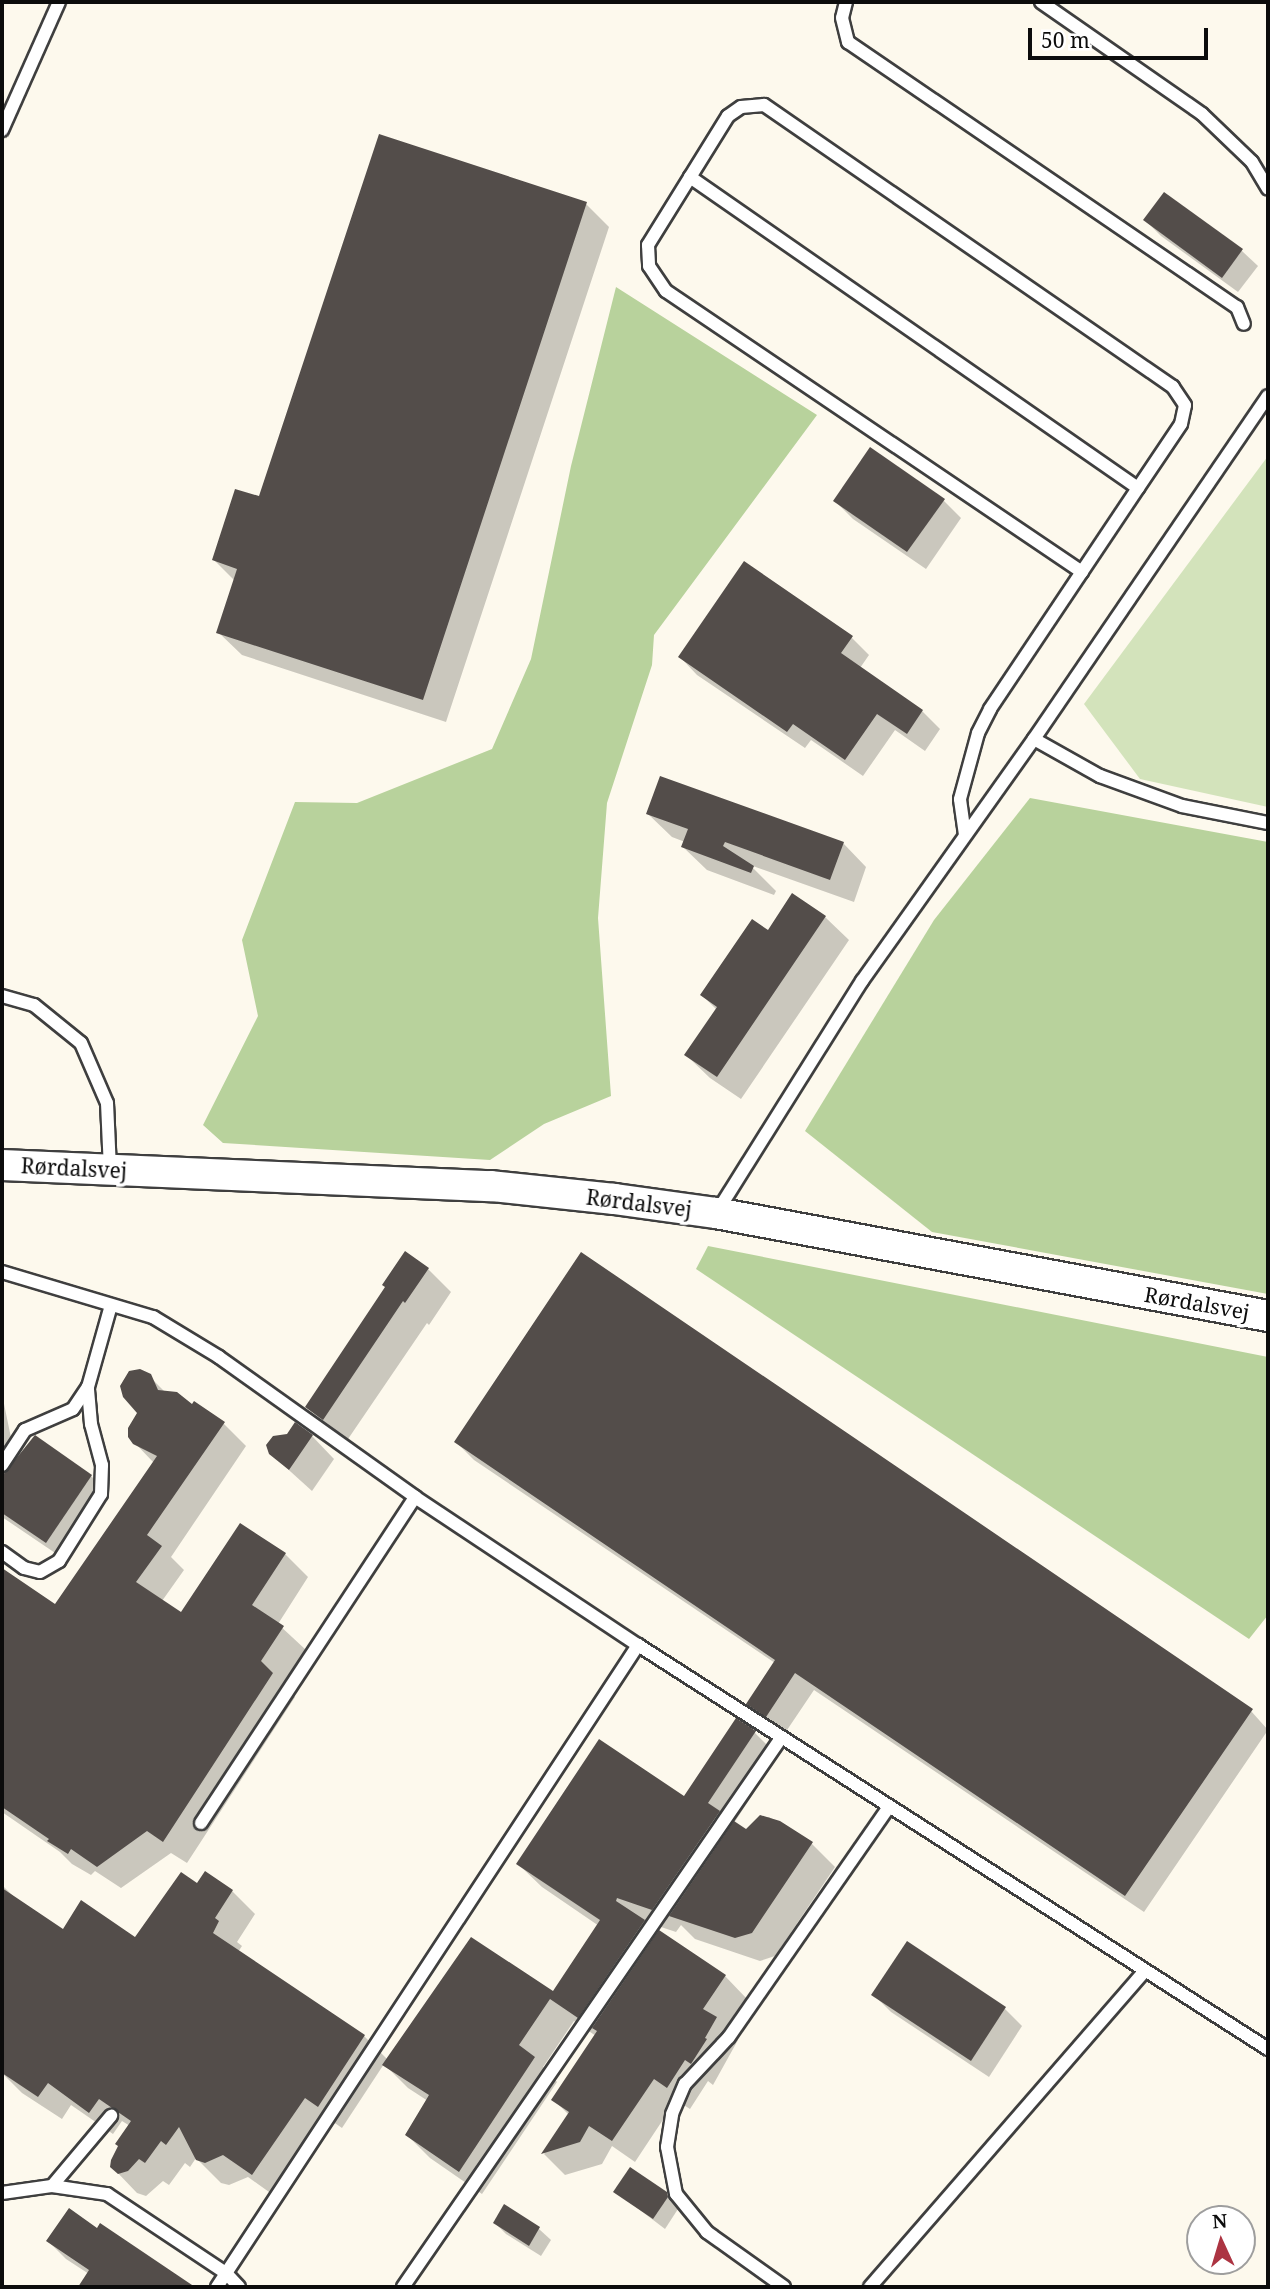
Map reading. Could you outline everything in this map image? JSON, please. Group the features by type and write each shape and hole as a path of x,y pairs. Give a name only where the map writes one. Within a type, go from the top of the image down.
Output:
{"street":[{"name":"Rørdalsvej","path":"2,1165 491,1186 716,1213 1268,1316"}],"lane":[{"path":"2,130 59,2"},
{"path":"846,2 842,18 848,42 1237,307 1244,324"},
{"path":"1041,2 1202,114 1252,162 1268,189"},
{"path":"965,835 960,799 978,733 990,709 1082,572 1181,424 1185,405 1173,387 764,105 741,107 728,116 648,245 649,266 666,291 1082,572"},
{"path":"690,177 1138,488"},
{"path":"716,1213 862,981 1034,739 1268,396"},
{"path":"1034,739 1100,776 1182,806 1268,823"},
{"path":"2,996 34,1005 81,1043 107,1103 110,1170"},
{"path":"2,1272 153,1317 219,1357 415,1497 638,1645 1144,1972 1268,2049"},
{"path":"2,1465 25,1430 73,1409 88,1387 111,1305"},
{"path":"2,1552 24,1568 40,1572 59,1561 101,1494 102,1465 91,1424 88,1387"},
{"path":"201,1823 415,1497"},
{"path":"217,2287 638,1645"},
{"path":"403,2287 781,1738"},
{"path":"784,2287 707,2232 676,2194 667,2147 672,2114 685,2084 729,2037 889,1807"},
{"path":"870,2287 1144,1972"},
{"path":"52,2186 111,2116"},
{"path":"2,2193 52,2186 107,2194 226,2273 239,2287"}],"green space":[{"path":"616,287 817,415 654,635 652,665 607,803 598,918 611,1096 544,1124 490,1160 223,1143 203,1125 258,1016 242,940 295,802 357,803 492,749 531,659 571,466"},
{"path":"1268,456 1268,807 1140,779 1084,704"},
{"path":"1030,798 1268,842 1268,1294 932,1232 805,1131 934,920"},
{"path":"708,1246 1268,1357 1268,1615 1249,1639 696,1269"}],"building":[{"path":"379,134 587,202 423,700 216,633 237,569 212,560 235,489 259,496"},
{"path":"1164,192 1243,249 1222,278 1143,220"},
{"path":"870,447 945,499 907,552 833,501"},
{"path":"744,561 853,636 841,653 923,710 907,734 877,714 845,760 793,724 787,732 678,657"},
{"path":"660,776 844,842 830,880 725,842 723,846 754,866 751,873 681,847 688,829 646,814"},
{"path":"792,893 826,916 717,1077 684,1055 717,1007 700,995 752,919 768,930"},
{"path":"405,1251 429,1268 405,1303 403,1301 323,1420 305,1407 385,1287 382,1285"},
{"path":"581,1252 1253,1709 1125,1896 795,1673 766,1717 746,1704 775,1660 454,1442"},
{"path":"140,1369 151,1374 158,1390 177,1392 192,1404 194,1401 225,1422 147,1535 162,1546 136,1582 181,1612 240,1523 286,1553 252,1605 284,1626 261,1661 273,1673 163,1842 147,1831 97,1867 71,1849 68,1854 47,1841 49,1839 2,1807 2,1568 55,1604 157,1456 133,1444 128,1437 128,1428 137,1413 123,1397 120,1386 129,1371"},
{"path":"295,1422 313,1435 289,1470 269,1454 266,1445 273,1436 287,1434"},
{"path":"35,1435 92,1475 46,1543 2,1513 2,1476"},
{"path":"736,1718 756,1731 708,1803 720,1811 652,1910 617,1898 616,1901 645,1920 578,2018 550,1999 519,2045 535,2057 459,2172 405,2135 429,2095 382,2065 471,1937 553,1991 600,1920 516,1864 599,1739 684,1796"},
{"path":"760,1815 780,1821 813,1842 752,1933 735,1938 669,1916 734,1821 746,1829"},
{"path":"205,1871 233,1890 215,1918 219,1921 213,1933 365,2035 318,2107 305,2098 252,2175 223,2155 205,2163 196,2160 179,2127 166,2145 161,2141 145,2163 139,2159 128,2171 118,2174 110,2167 111,2160 118,2146 115,2144 131,2121 99,2099 89,2113 48,2083 38,2097 2,2073 2,1888 63,1929 81,1900 135,1937 181,1872 197,1883"},
{"path":"659,1930 726,1975 703,2009 717,2017 705,2038 707,2039 691,2064 685,2060 667,2088 654,2079 612,2141 589,2126 580,2142 541,2154 569,2112 551,2100 597,2031 592,2028"},
{"path":"907,1941 1006,2007 971,2061 871,1995"},
{"path":"630,2167 667,2192 668,2197 653,2219 613,2192"},
{"path":"504,2204 540,2227 529,2246 493,2223"},
{"path":"69,2208 97,2228 100,2223 195,2287 78,2287 89,2270 46,2241"}]}
